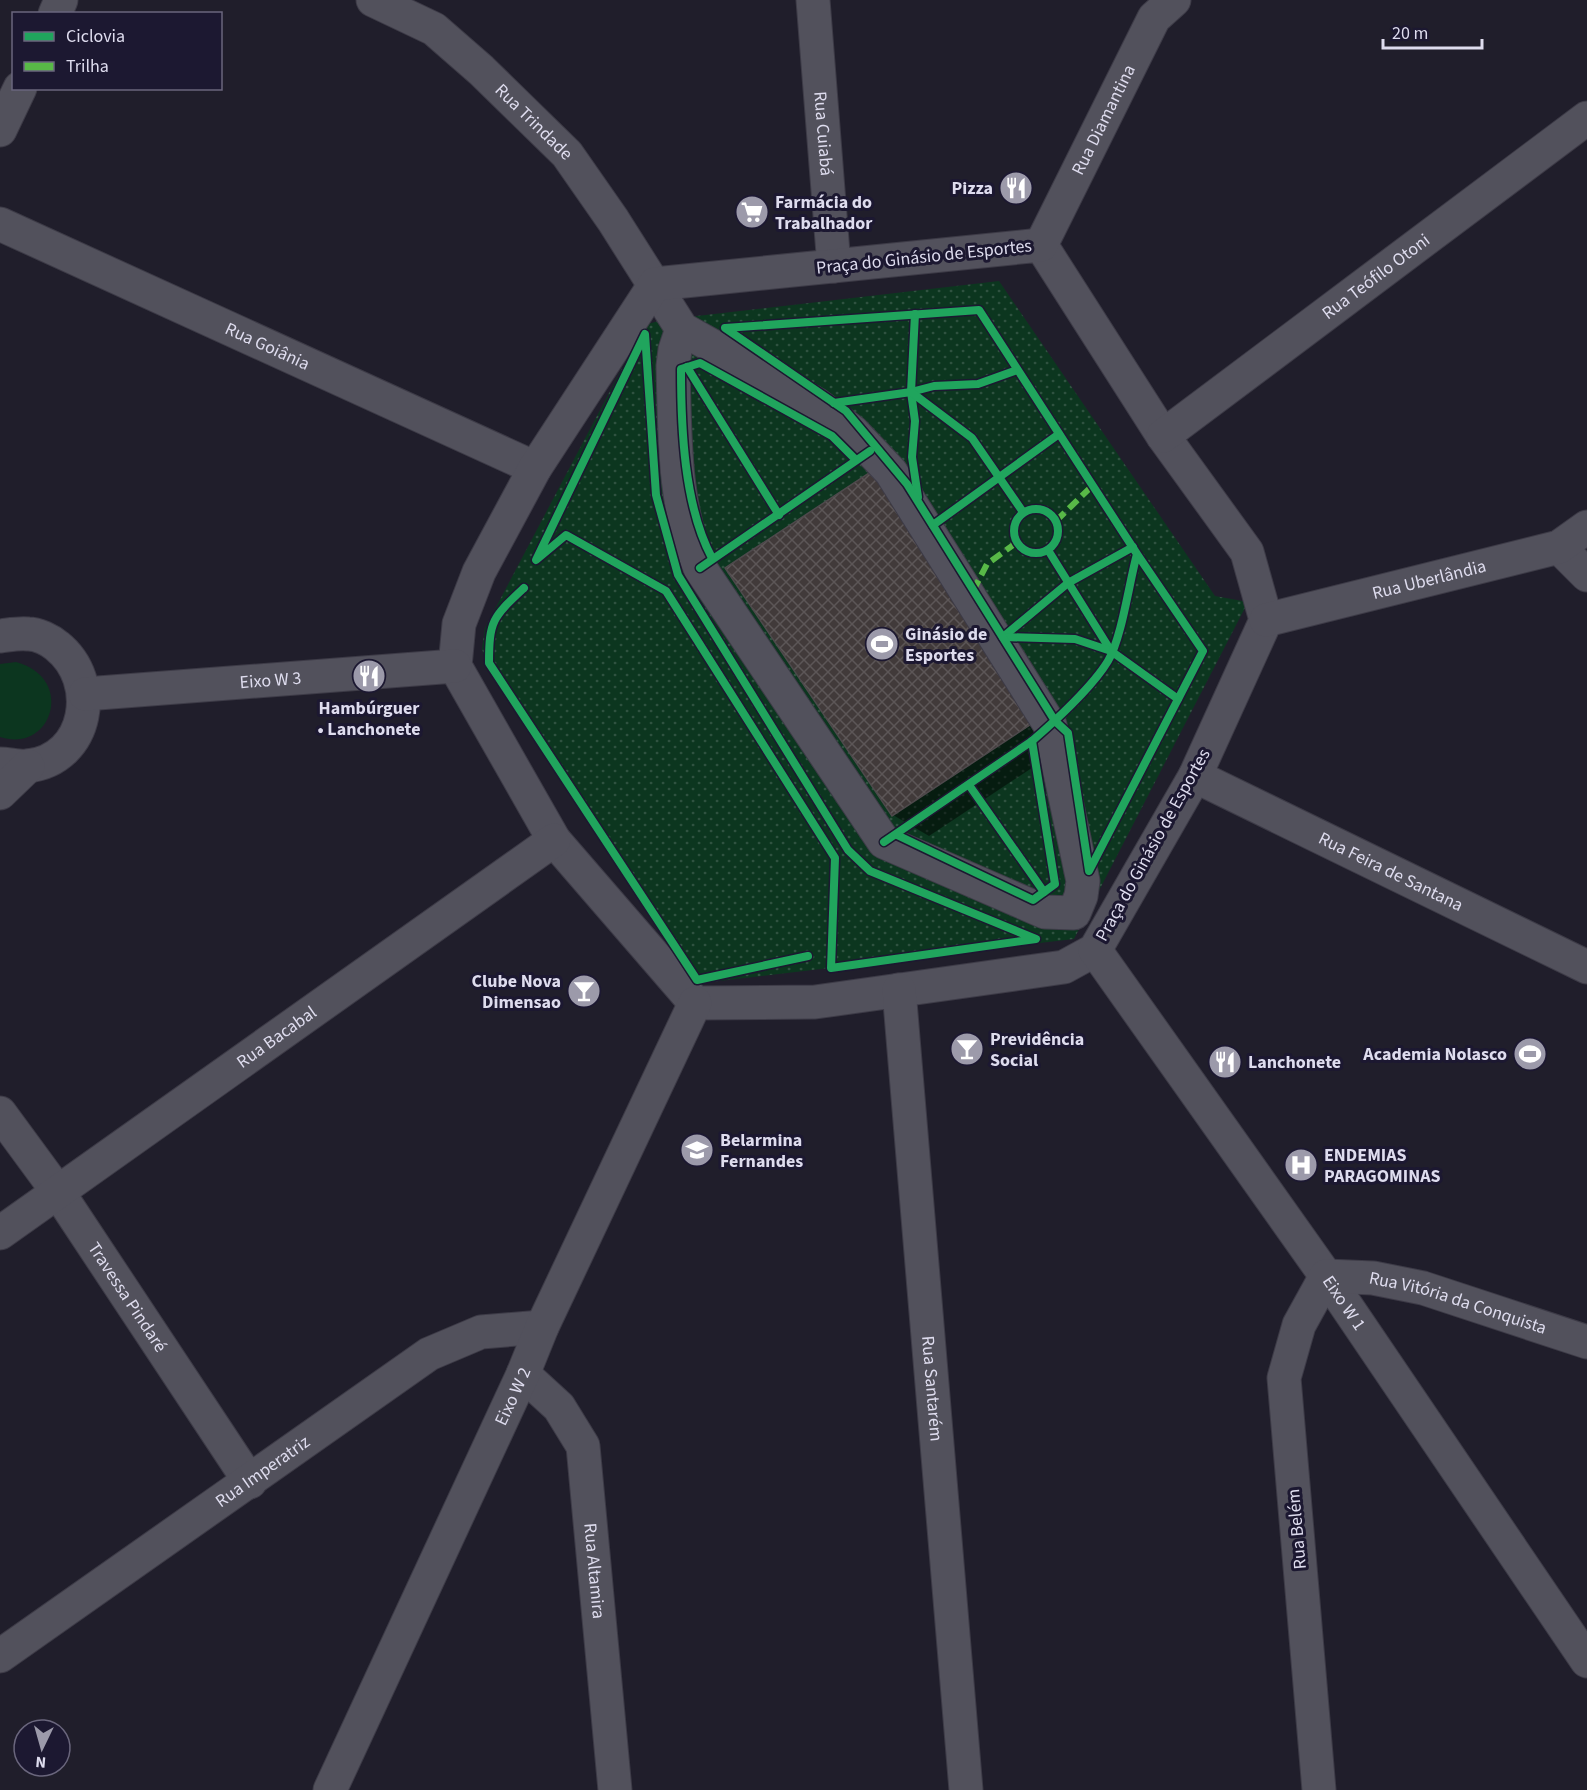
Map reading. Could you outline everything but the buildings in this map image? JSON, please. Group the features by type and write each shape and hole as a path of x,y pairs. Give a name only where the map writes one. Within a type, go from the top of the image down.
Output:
{"street":[{"name":"Rua Trindade","path":"373,0 434,29 481,70 567,154 656,284 682,329"},
{"name":"Rua Cuiabá","path":"813,0 834,266"},
{"name":"Rua Diamantina","path":"1041,245 1160,6"},
{"path":"0,130 19,90"},
{"name":"Rua Teófilo Otoni","path":"1163,436 1587,118"},
{"name":"Rua Goiânia","path":"0,224 535,468"},
{"name":"Praça do Ginásio de Esportes","path":"656,284 1041,245 1163,436 1247,552 1266,620 1195,776 1099,942 1064,967 815,1002 695,1003"},
{"path":"656,284 535,468 471,593 459,624 455,666 554,840 695,1003"},
{"path":"682,329 816,404 853,432 891,472 1050,725 1083,880 1082,896 1074,913 1045,912 884,842 700,568 693,551 678,487 673,366 682,329"},
{"name":"Rua Uberlândia","path":"1266,620 1559,547 1587,527"},
{"path":"1559,547 1587,575"},
{"path":"0,616 15,635 50,641 68,654 80,673 85,694 82,719 71,741 52,757 14,765 0,793"},
{"name":"Eixo W 3","path":"85,694 455,666"},
{"name":"Rua Feira de Santana","path":"1195,776 1587,967"},
{"name":"Rua Bacabal","path":"0,1233 554,840"},
{"name":"Eixo W 1","path":"1074,913 1099,942 1587,1661"},
{"name":"Rua Santarém","path":"899,990 966,1790"},
{"name":"Eixo W 2","path":"330,1790 523,1374 542,1327 695,1003"},
{"name":"Travessa Pindaré","path":"0,1113 58,1192 250,1482"},
{"name":"Rua Vitória da Conquista","path":"1326,1276 1372,1278 1423,1288 1587,1342"},
{"name":"Rua Belém","path":"1318,1790 1284,1378 1299,1325 1326,1276"},
{"name":"Rua Imperatriz","path":"0,1656 429,1354 481,1332 542,1327"},
{"name":"Rua Altamira","path":"523,1374 560,1407 583,1446 615,1790"}],"green space":[{"path":"999,281 1215,596 1248,602 1074,939 702,983 488,667 482,649 485,628 637,340 648,324 662,320"},
{"path":"16,662 35,671 46,683 51,697 50,712 44,725 33,735 18,739 0,737 0,664"}],"marked path":[{"path":"1056,521 1092,486"},
{"path":"973,591 987,564 1016,543"}],"cycle path":[{"path":"884,842 1032,741 1051,724 1062,714 1093,681 1113,651 1137,554 979,310 725,328 846,411 907,484 1055,721 1068,733 1089,871 1203,651 1137,554"},
{"path":"915,314 911,392 915,421 912,457 918,497"},
{"path":"645,334 656,495 678,575 848,850 870,871 1036,939 831,968 835,858 666,591 566,535 536,560 645,334"},
{"path":"712,558 695,515 690,491 683,441 681,369 700,363 832,436 855,459"},
{"path":"687,367 779,515"},
{"path":"911,392 934,386 978,384 1017,370"},
{"path":"834,403 911,392 972,438 1023,512"},
{"path":"933,525 1059,434"},
{"path":"700,568 870,451"},
{"path":"1036,509 1052,515 1058,531 1052,547 1036,553 1020,547 1014,531 1020,515 1036,509"},
{"path":"1003,637 1068,583 1133,547"},
{"path":"1048,550 1111,651 1178,699"},
{"path":"524,588 505,606 495,620 490,637 489,663 697,980 808,956"},
{"path":"1003,637 1075,639 1111,651"},
{"path":"897,835 1033,900 1055,884 1032,741"},
{"path":"969,785 1044,892"}],"place":[{"name":"Pizza","path":"1016,188"},
{"name":"Farmácia do Trabalhador","path":"752,212"},
{"name":"Ginásio de Esportes","path":"882,644"},
{"name":"Hambúrguer • Lanchonete","path":"369,676"},
{"name":"Clube Nova Dimensao","path":"584,991"},
{"name":"Previdência Social","path":"967,1049"},
{"name":"Academia Nolasco","path":"1530,1054"},
{"name":"Lanchonete","path":"1225,1062"},
{"name":"Belarmina Fernandes","path":"697,1150"},
{"name":"ENDEMIAS PARAGOMINAS","path":"1301,1165"}]}
